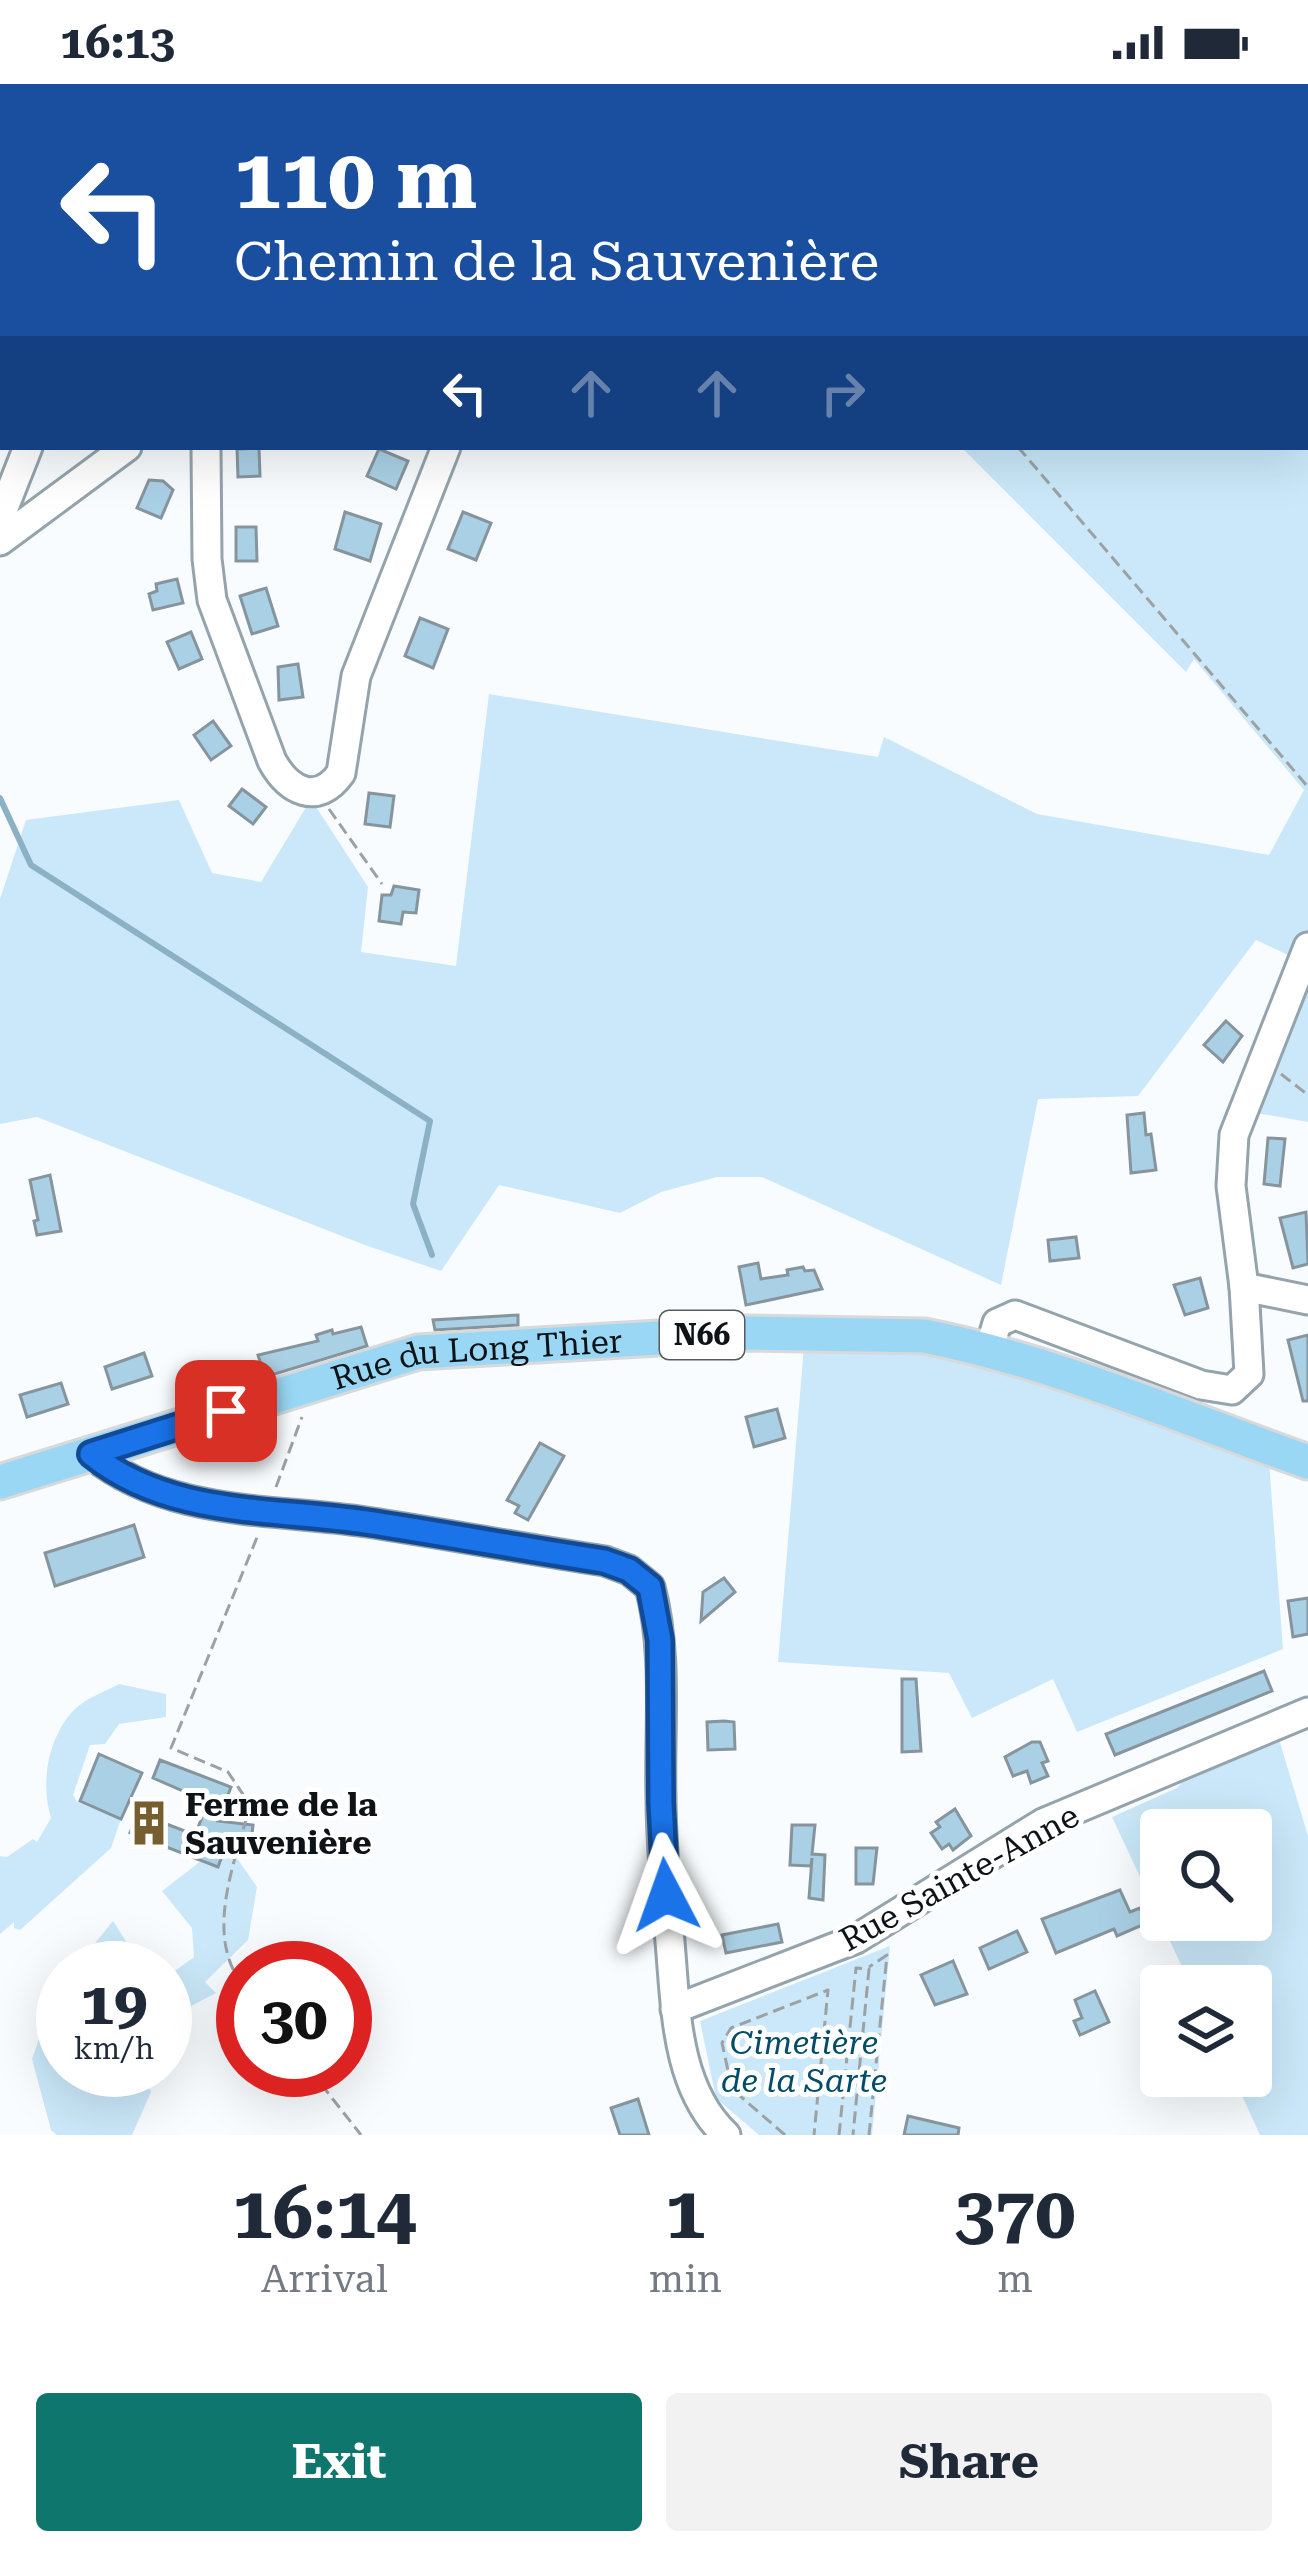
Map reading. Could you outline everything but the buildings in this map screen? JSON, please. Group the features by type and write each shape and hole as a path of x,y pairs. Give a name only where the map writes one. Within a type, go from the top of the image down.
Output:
{"main road":[{"name":"Rue du Long Thier","path":"0,1482 418,1352 745,1333 923,1336 988,1351 1308,1462"}],"street":[{"path":"0,518 27,450"},
{"path":"0,541 123,450"},
{"path":"206,450 212,600 283,781 301,792 318,793 341,773 356,676 445,450"},
{"path":"988,1351 997,1323 1015,1315 1201,1385 1232,1390 1249,1374 1231,1186 1234,1135 1308,946"},
{"path":"1244,1287 1308,1300"},
{"path":"91,1454 123,1478 179,1501 604,1561 629,1570 650,1587 660,1640 661,1803 675,2009 684,2064 715,2125 726,2135"},
{"name":"Rue Sainte-Anne","path":"675,2009 856,1939 1043,1823 1308,1712"}],"path":[{"path":"1021,450 1308,787"},
{"path":"318,793 382,884"},
{"path":"1266,1061 1308,1095"},
{"path":"223,1941 228,1892 250,1805 228,1772 171,1748 316,1382"},
{"path":"839,2135 856,1967 866,1968 887,1954 869,2135"},
{"path":"853,2135 863,1958"},
{"path":"785,2135 732,2089 722,2043 731,2028 828,1990 814,2135"},
{"path":"332,2097 362,2135"}],"green space":[{"path":"964,450 1308,450 1308,941 1301,961 1256,940 1138,1096 1038,1099 1001,1285 762,1177 717,1177 661,1192 620,1213 499,1185 441,1271 37,1117 0,1124 0,899 26,820 179,800 212,873 261,882 311,799 368,887 361,952 456,966 489,694 878,757 884,737 1037,814 1269,855 1304,790 1194,659 1186,672"},
{"path":"1308,984 1308,1122 1251,1112 1289,1033"},
{"path":"805,1334 924,1336 1268,1448 1283,1649 1077,1732 1053,1679 972,1718 949,1673 778,1662"},
{"path":"119,1684 166,1694 166,1717 119,1724 105,1744 90,1745 73,1795 77,1802 121,1819 111,1848 20,1930 14,1922 0,1934 0,1856 7,1857 33,1839 37,1842 51,1818 47,1775 59,1732 80,1704"},
{"path":"1275,1726 1308,1836 1308,2135 1260,2135 1243,2097 1272,2097 1272,1965 1181,1965 1170,1941 1272,1941 1272,1809 1140,1809 1140,1877 1112,1817 1177,1788 1204,1756"},
{"path":"227,1844 257,1887 248,1940 216,1941 216,1971 205,1982 216,1993 192,2006 192,1928 162,1891 201,1861 218,1867"},
{"path":"113,1921 126,1941 97,1941"},
{"name":"Cimetière de la Sarte","path":"890,1946 872,2135 759,2135 716,2098 700,2021"},
{"path":"42,2097 149,2097 132,2135 57,2135 51,2130"}],"waterway":[{"path":"0,798 31,865 430,1121 413,1204 432,1255"}],"place":[{"name":"Ferme de la Sauvenière","path":"149,1823"}],"route":[{"path":"226,1411 91,1454 123,1478 179,1501 371,1523 604,1561 629,1570 650,1587 660,1640 666,1895"}]}
